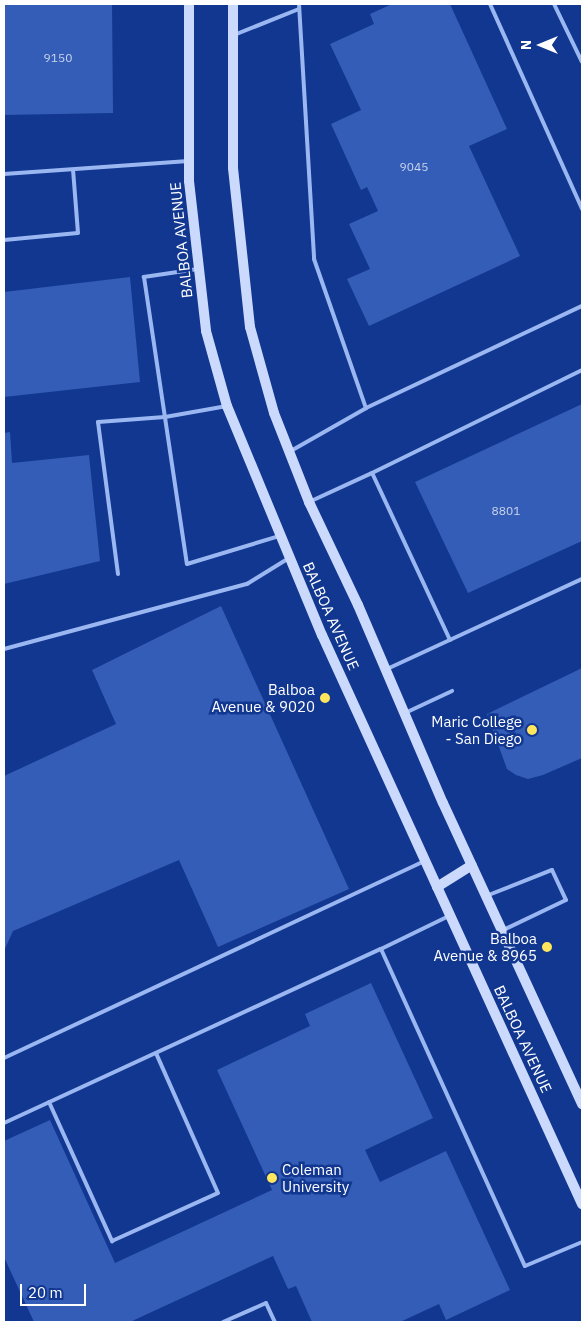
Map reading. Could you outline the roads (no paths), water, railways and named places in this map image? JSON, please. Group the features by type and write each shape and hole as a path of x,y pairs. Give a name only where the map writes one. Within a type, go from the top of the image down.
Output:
{"main road":[{"name":"BALBOA AVENUE","path":"189,4 189,181 206,331 227,406 289,558 582,1204"},
{"name":"BALBOA AVENUE","path":"233,4 233,168 250,327 274,413 309,502 486,896 582,1104"},
{"path":"437,887 472,865"}],"lane":[{"path":"490,4 582,208"},
{"path":"554,4 582,62"},
{"path":"233,35 299,6 314,259 366,408"},
{"path":"4,174 189,161"},
{"path":"4,240 78,232 73,170"},
{"path":"199,269 144,277 187,564 281,535"},
{"path":"289,452 366,408 582,306"},
{"path":"309,502 582,370"},
{"path":"118,574 98,422 165,418 227,406"},
{"path":"372,473 450,640"},
{"path":"4,649 246,584 289,558"},
{"path":"386,670 582,579"},
{"path":"405,713 452,691"},
{"path":"4,1058 425,861"},
{"path":"486,896 552,870 566,900 502,931"},
{"path":"4,1123 450,916"},
{"path":"381,949 525,1266 582,1242"},
{"path":"49,1102 112,1241 218,1193 156,1053"},
{"path":"223,1322 266,1303 275,1322"}],"place":[{"name":"Balboa Avenue & 9020","path":"325,698"},
{"name":"Maric College - San Diego","path":"532,730"},
{"name":"Balboa Avenue & 8965","path":"547,947"},
{"name":"Coleman University","path":"272,1178"}]}
